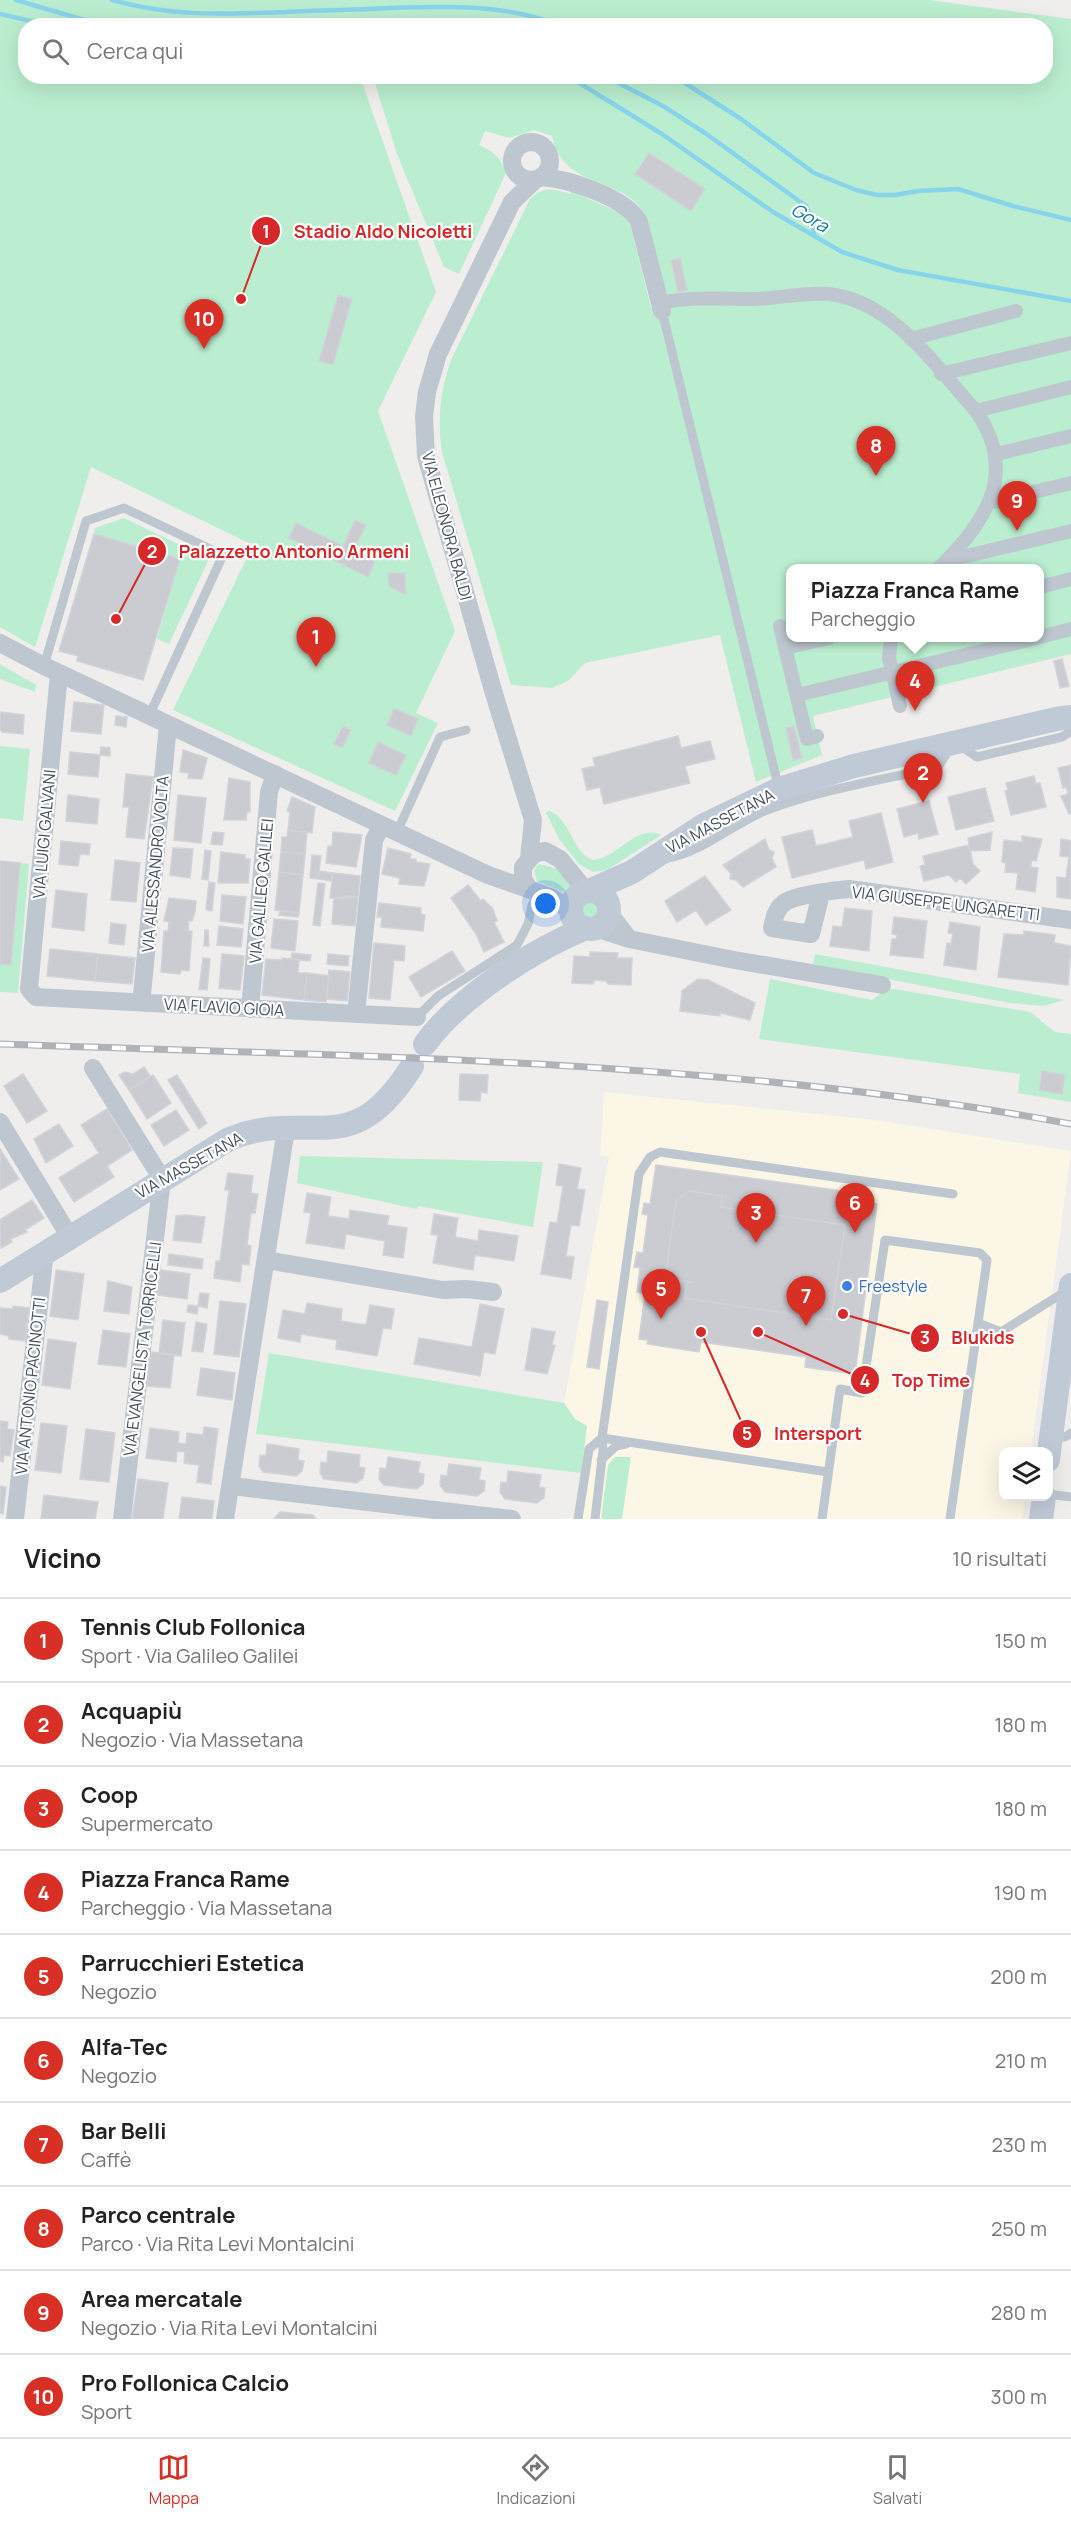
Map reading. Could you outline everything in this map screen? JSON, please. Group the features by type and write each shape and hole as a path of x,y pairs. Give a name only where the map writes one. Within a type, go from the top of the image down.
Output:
{"main road":[{"name":"VIA MASSETANA","path":"588,891 638,867 704,825 779,789 854,766 954,742 1067,719"},
{"name":"VIA MASSETANA","path":"425,1044 442,1022 458,1007 590,917 638,867"},
{"path":"588,891 605,898 590,917"},
{"name":"VIA MASSETANA","path":"0,1281 162,1179 240,1134 286,1129 334,1128 361,1120 388,1100 412,1066"},
{"path":"1053,1450 1061,1434 1071,1287"},
{"path":"1041,1519 1043,1501"}],"street":[{"path":"574,182 541,144 527,142 515,150 512,157 515,171 520,177 574,182 626,207 637,217 661,307 703,297 757,298 817,294 840,296 868,306 896,325 911,339 976,411 986,425 997,454 996,474 988,503 972,530 944,564"},
{"path":"539,178 551,164 550,157"},
{"name":"VIA ELEONORA BALDI","path":"515,171 512,202 438,354 427,392 424,436 426,456 491,686 533,820 526,863"},
{"name":"VIA ELEONORA BALDI","path":"512,202 539,178"},
{"path":"911,339 1016,310"},
{"path":"941,374 1071,343"},
{"path":"976,411 1071,387"},
{"path":"997,454 1071,436"},
{"path":"988,503 1071,483"},
{"path":"947,564 1071,531"},
{"path":"1044,586 1071,579"},
{"path":"780,626 807,739 817,736"},
{"path":"1044,636 1071,629"},
{"path":"785,648 811,642"},
{"path":"891,642 889,658 900,706"},
{"path":"796,695 1017,642"},
{"path":"0,643 51,670 476,870 556,900 629,939 817,976 882,985"},
{"name":"VIA LUIGI GALVANI","path":"31,994 29,989 51,670"},
{"name":"VIA ALESSANDRO VOLTA","path":"144,1003 142,995 168,725"},
{"name":"VIA GALILEO GALILEI","path":"250,1009 269,792 275,774"},
{"path":"533,820 555,855 588,891"},
{"path":"356,1014 374,840 389,829"},
{"path":"476,870 498,872 526,863 545,851 555,855"},
{"path":"526,863 524,879 534,891"},
{"name":"VIA GIUSEPPE UNGARETTI","path":"821,894 849,889 1071,920"},
{"name":"VIA FLAVIO GIOIA","path":"31,994 36,997 417,1017"},
{"path":"93,1068 162,1179"},
{"path":"0,1122 70,1237"},
{"path":"225,1519 286,1129"},
{"name":"VIA EVANGELISTA TORRICELLI","path":"122,1519 162,1179"},
{"name":"VIA ANTONIO PACINOTTI","path":"15,1519 45,1252"},
{"path":"266,1260 443,1290 466,1289 493,1292"},
{"path":"231,1486 512,1519"}],"lane":[{"path":"661,307 779,789"},
{"path":"51,670 86,521 124,508 223,555 149,716"},
{"path":"389,829 440,737 466,730"},
{"path":"638,867 682,855 751,817 778,806 938,767 954,742"},
{"path":"417,1017 438,996 517,945 534,891"},
{"path":"595,1519 602,1460 602,1438 639,1174 650,1156 660,1152 953,1194"},
{"path":"822,1519 840,1389 862,1393 885,1240 980,1253 986,1257 951,1519"},
{"path":"978,1323 1001,1332 1011,1328 1071,1287"},
{"path":"602,1438 628,1444 828,1472"},
{"path":"578,1519 589,1449 602,1438"},
{"path":"602,1460 616,1446 628,1444"},
{"path":"1053,1495 1071,1497"}],"shaded area":[{"path":"604,1092 875,1120 1071,1151 1032,1447 999,1447 999,1501 1024,1501 1022,1519 566,1519 575,1516 587,1426 575,1419 564,1403 609,1157 600,1155"}],"green space":[{"path":"0,0 929,0 1071,19 1071,654 813,716 822,755 756,782 720,635 585,663 568,681 552,688 511,685 442,452 441,403 445,380 453,356 530,199 544,190 570,194 572,191 624,215 631,227 651,308 668,305 645,214 635,202 622,193 580,174 568,165 558,153 552,136 534,130 509,138 485,131 479,145 496,156 506,173 459,274 444,267 397,154 375,84 1053,84 1053,18 18,18 18,84 362,84 436,292 378,411 455,631 416,713 438,723 395,811 173,710 253,545 91,467 35,647 0,627"},
{"path":"124,518 209,559 169,644 157,639 180,559 94,534 95,528"},
{"path":"0,664 36,685 35,692 0,679"},
{"path":"0,746 30,749 23,821 0,818"},
{"path":"550,811 563,821 580,850 593,860 610,854 643,834 661,835 607,870 593,872 579,864 559,839 546,812"},
{"path":"20,863 29,864 18,993 0,992 0,964"},
{"path":"539,864 555,868 572,884 565,892 537,881 534,870"},
{"path":"590,899 598,902 601,910 598,918 590,921 582,918 579,910 582,902"},
{"path":"815,954 1065,1000 1043,1006 1009,1003 813,964"},
{"path":"770,979 872,1000 885,990 894,989 1030,1012 1055,1032 1071,1034 1071,1102 1018,1093 1020,1074 759,1039"},
{"path":"300,1156 543,1162 533,1227 418,1206 417,1209 297,1183"},
{"path":"269,1353 564,1403 575,1419 587,1426 581,1473 256,1434"},
{"path":"615,1457 631,1457 622,1519 601,1519 608,1465"}],"building":[{"path":"649,153 705,189 691,211 635,174"},
{"path":"680,258 687,290 678,292 671,261"},
{"path":"338,295 352,299 333,365 319,361"},
{"path":"355,520 366,525 353,551 375,561 368,577 289,538 296,523 343,546"},
{"path":"94,534 180,559 143,680 77,661 78,656 59,651"},
{"path":"388,573 405,573 406,595 389,586"},
{"path":"1062,659 1069,686 1060,688 1054,661"},
{"path":"74,702 104,705 101,734 71,731"},
{"path":"394,708 418,719 411,736 387,725"},
{"path":"0,712 24,715 23,734 2,732"},
{"path":"116,716 127,717 126,727 115,725"},
{"path":"343,726 351,730 342,748 334,744"},
{"path":"794,726 802,758 793,760 786,728"},
{"path":"678,736 681,748 710,741 715,759 685,766 690,783 604,804 600,787 587,790 582,769 595,766 593,758"},
{"path":"378,742 406,755 396,775 369,763"},
{"path":"101,747 110,748 110,756 100,755"},
{"path":"183,750 207,758 202,779 188,778 189,773 180,772"},
{"path":"70,752 100,755 98,777 68,774"},
{"path":"1071,765 1071,814 1069,814 1061,796 1068,794 1066,787 1063,788 1058,768"},
{"path":"126,774 153,777 144,839 126,837 129,807 123,807"},
{"path":"1034,776 1036,784 1040,783 1046,807 1011,815 1005,791 1008,790 1006,783"},
{"path":"229,778 250,782 250,812 247,812 246,820 224,820"},
{"path":"985,788 994,821 956,830 948,797"},
{"path":"68,795 99,799 97,824 66,821"},
{"path":"178,795 206,798 201,843 174,840"},
{"path":"292,797 315,807 312,833 288,830 290,812 287,811"},
{"path":"929,801 938,834 919,839 918,833 904,837 897,809"},
{"path":"881,813 893,862 866,869 864,860 792,878 782,837 812,830 816,846 821,845 853,837 849,821"},
{"path":"288,830 307,832 305,854 281,852 282,837 287,837"},
{"path":"213,832 224,833 222,845 211,844"},
{"path":"333,832 362,835 356,867 326,863 328,846 332,846"},
{"path":"992,832 990,850 970,851 968,838"},
{"path":"1022,836 1042,839 1036,861 1032,860 1031,864 1031,867 1038,868 1035,892 1016,889 1018,873 1005,872 1006,863 1002,862 1004,840 1022,842"},
{"path":"765,839 769,850 774,852 772,858 776,867 743,887 736,880 730,879 731,874 723,865"},
{"path":"1061,839 1071,841 1071,899 1057,897 1057,877 1066,878 1069,857 1060,856"},
{"path":"61,841 90,844 89,855 80,854 78,866 59,864"},
{"path":"969,845 973,864 980,871 966,884 960,878 956,882 949,875 924,881 920,866 925,865 923,856"},
{"path":"173,848 193,849 190,878 170,875"},
{"path":"388,848 411,854 410,859 416,859 416,862 430,864 424,886 399,884 400,878 382,874"},
{"path":"205,850 211,851 208,880 202,879"},
{"path":"221,852 245,855 245,859 250,859 248,883 218,883"},
{"path":"281,852 305,854 303,875 279,872"},
{"path":"312,855 321,856 318,879 310,878"},
{"path":"115,860 140,863 136,902 111,900"},
{"path":"0,861 20,863 11,965 0,964"},
{"path":"319,871 333,873 332,881 318,879"},
{"path":"279,872 303,875 299,913 275,910"},
{"path":"333,873 360,876 358,897 330,898"},
{"path":"705,876 731,910 706,925 696,910 677,922 665,901"},
{"path":"209,882 215,883 212,911 206,910"},
{"path":"318,883 325,884 320,926 313,925"},
{"path":"468,885 481,901 483,899 493,909 497,921 494,922 504,942 484,952 476,934 451,898"},
{"path":"56,890 87,894 84,931 52,927"},
{"path":"222,895 246,897 243,924 220,921"},
{"path":"344,896 358,897 355,926 332,924 334,898 344,899"},
{"path":"169,898 196,901 192,921 189,920 188,931 192,931 189,971 181,970 180,974 161,972 164,931 168,931 169,922 164,921"},
{"path":"379,903 421,908 421,914 425,915 423,931 381,927 382,917 377,917"},
{"path":"845,908 872,911 869,951 830,946 833,926 842,927"},
{"path":"280,911 299,913 298,917 279,915"},
{"path":"894,917 927,921 923,958 890,955 892,939 896,939 897,935 892,934"},
{"path":"274,919 298,921 295,951 271,948"},
{"path":"950,922 980,927 976,970 944,965 947,943 951,944 953,934 948,933"},
{"path":"111,923 126,925 124,945 109,943"},
{"path":"219,926 243,929 241,947 217,945"},
{"path":"205,930 208,930 209,946 204,946"},
{"path":"1024,931 1055,935 1054,943 1071,946 1068,985 998,977 1004,934 1024,935"},
{"path":"374,943 405,946 404,961 394,960 390,1000 369,998"},
{"path":"50,949 98,954 95,981 47,976"},
{"path":"452,951 465,971 421,997 409,977"},
{"path":"590,952 618,953 617,958 632,958 631,985 608,984 606,981 595,980 593,984 572,983 574,956 590,957"},
{"path":"292,953 311,955 310,961 291,959"},
{"path":"98,954 135,958 132,984 95,981"},
{"path":"222,954 244,956 240,990 219,988"},
{"path":"328,954 349,956 348,966 327,964"},
{"path":"203,958 210,959 207,990 199,989"},
{"path":"282,958 299,960 298,973 307,973 304,1000 262,995 266,959 282,960"},
{"path":"329,970 350,972 347,1001 327,999"},
{"path":"307,973 329,976 326,1002 304,1000"},
{"path":"698,979 708,980 755,1003 750,1020 720,1013 720,1016 680,1011 682,991"},
{"path":"144,1067 150,1076 129,1090 119,1075 125,1072 133,1074"},
{"path":"1042,1071 1065,1075 1062,1094 1039,1090"},
{"path":"23,1074 47,1111 27,1123 4,1086"},
{"path":"460,1074 488,1075 487,1093 481,1092 480,1101 459,1100"},
{"path":"153,1075 171,1103 147,1119 129,1090"},
{"path":"177,1075 207,1123 199,1129 168,1080"},
{"path":"107,1109 132,1150 107,1166 114,1177 74,1202 59,1178 99,1153 81,1125"},
{"path":"176,1110 189,1130 164,1146 151,1125"},
{"path":"59,1124 73,1146 46,1163 34,1139"},
{"path":"0,1149 19,1179 0,1190"},
{"path":"559,1164 581,1168 577,1189 585,1190 579,1226 571,1225 566,1256 574,1257 571,1279 541,1274 550,1222 557,1223 563,1186 556,1185"},
{"path":"656,1165 849,1192 848,1199 877,1204 855,1374 805,1367 806,1357 701,1342 699,1352 647,1344 648,1340 639,1339 645,1294 637,1292 640,1268 634,1267 637,1252 643,1253 648,1215 642,1214 644,1203 650,1204"},
{"path":"228,1173 253,1176 251,1193 258,1194 255,1213 251,1213 247,1245 251,1246 249,1265 242,1264 240,1282 214,1278 216,1261 220,1261 229,1190 225,1190"},
{"path":"689,1191 722,1196 721,1207 845,1225 831,1320 685,1298 687,1284 692,1282 665,1278 676,1201"},
{"path":"307,1193 331,1197 328,1216 349,1219 350,1210 389,1216 387,1225 407,1228 403,1258 383,1255 385,1241 346,1234 344,1249 306,1243 311,1213 304,1212"},
{"path":"32,1200 44,1218 25,1230 27,1232 10,1239 12,1242 1,1248 0,1220"},
{"path":"434,1214 458,1218 455,1237 478,1241 479,1230 518,1236 514,1261 475,1255 473,1270 433,1263 438,1235 431,1234"},
{"path":"176,1216 205,1217 201,1243 173,1240"},
{"path":"169,1254 203,1259 202,1269 168,1265"},
{"path":"56,1270 84,1274 78,1320 50,1316"},
{"path":"161,1270 190,1274 187,1299 158,1295"},
{"path":"108,1281 132,1287 129,1314 104,1311"},
{"path":"200,1293 209,1294 207,1308 198,1306"},
{"path":"597,1300 608,1302 599,1369 587,1367"},
{"path":"220,1301 246,1304 239,1357 214,1354"},
{"path":"307,1303 342,1309 341,1321 366,1325 370,1305 394,1309 391,1329 383,1328 377,1356 336,1349 337,1340 301,1334 300,1342 278,1338 283,1310 305,1314"},
{"path":"480,1304 504,1309 495,1354 484,1352 480,1376 414,1364 419,1338 472,1347"},
{"path":"188,1305 198,1306 197,1314 187,1312"},
{"path":"13,1306 29,1308 25,1341 9,1339 9,1336 0,1334 0,1308 13,1309"},
{"path":"163,1320 185,1323 181,1356 159,1353"},
{"path":"196,1322 207,1324 203,1352 192,1351"},
{"path":"532,1328 555,1332 552,1345 555,1345 547,1374 525,1370"},
{"path":"103,1330 130,1334 126,1367 98,1364"},
{"path":"48,1339 76,1343 70,1389 42,1385"},
{"path":"151,1352 174,1355 170,1388 147,1386"},
{"path":"201,1368 235,1373 232,1400 197,1395"},
{"path":"0,1421 8,1422 7,1429 14,1430 10,1456 4,1455 3,1462 0,1461"},
{"path":"41,1423 67,1426 61,1473 35,1470"},
{"path":"204,1427 218,1429 211,1484 197,1482 199,1465 184,1463 185,1452 177,1451 176,1462 146,1458 150,1428 179,1432 178,1443 186,1444 187,1433 203,1435"},
{"path":"86,1429 115,1433 109,1482 80,1479"},
{"path":"267,1444 299,1449 298,1460 304,1461 302,1471 296,1476 263,1472 259,1466 260,1455 266,1456"},
{"path":"328,1451 360,1455 359,1467 365,1468 363,1478 357,1483 324,1479 320,1473 321,1462 327,1463"},
{"path":"388,1457 420,1462 418,1473 424,1474 423,1484 416,1489 384,1485 379,1479 380,1468 386,1469"},
{"path":"449,1464 481,1468 479,1480 485,1481 484,1491 477,1496 445,1492 440,1485 441,1475 447,1476"},
{"path":"508,1471 541,1475 539,1487 545,1488 544,1498 537,1503 505,1499 500,1492 501,1482 507,1483"},
{"path":"138,1479 168,1483 163,1519 132,1519"},
{"path":"0,1486 6,1487 3,1514 0,1513"},
{"path":"44,1495 98,1502 95,1519 41,1519"},
{"path":"182,1497 214,1501 212,1519 179,1519"},
{"path":"280,1512 313,1515 316,1519 274,1519"}],"waterway":[{"path":"16,0 78,18"},
{"path":"112,0 156,9 198,13 433,7 498,10 537,18"},
{"name":"Gora","path":"0,14 18,18"},
{"name":"Gora","path":"581,84 662,134 773,212 842,252 898,270 1071,301"},
{"path":"620,84 663,106 705,133 806,206 813,220 814,236"},
{"path":"686,84 741,119 814,173 856,190 877,195 895,195 918,191 958,189 1013,206 1071,220"}],"railway":[{"path":"0,1044 403,1058 671,1073 805,1085 938,1102 1071,1124"}],"place":[{"name":"Stadio Aldo Nicoletti","path":"241,299"},
{"name":"Pro Follonica Calcio","path":"204,349"},
{"name":"Parco centrale","path":"876,476"},
{"name":"Area mercatale","path":"1017,531"},
{"name":"Palazzetto Antonio Armeni","path":"116,619"},
{"name":"Tennis Club Follonica","path":"316,667"},
{"name":"Piazza Franca Rame","path":"915,711"},
{"name":"Acquapiù","path":"923,803"},
{"name":"Alfa-Tec","path":"855,1233"},
{"name":"Coop","path":"756,1243"},
{"name":"Freestyle","path":"847,1286"},
{"name":"Blukids","path":"843,1314"},
{"name":"Parrucchieri Estetica","path":"661,1319"},
{"name":"Bar Belli","path":"806,1326"},
{"name":"Intersport","path":"701,1332"},
{"name":"Top Time","path":"758,1332"}]}
